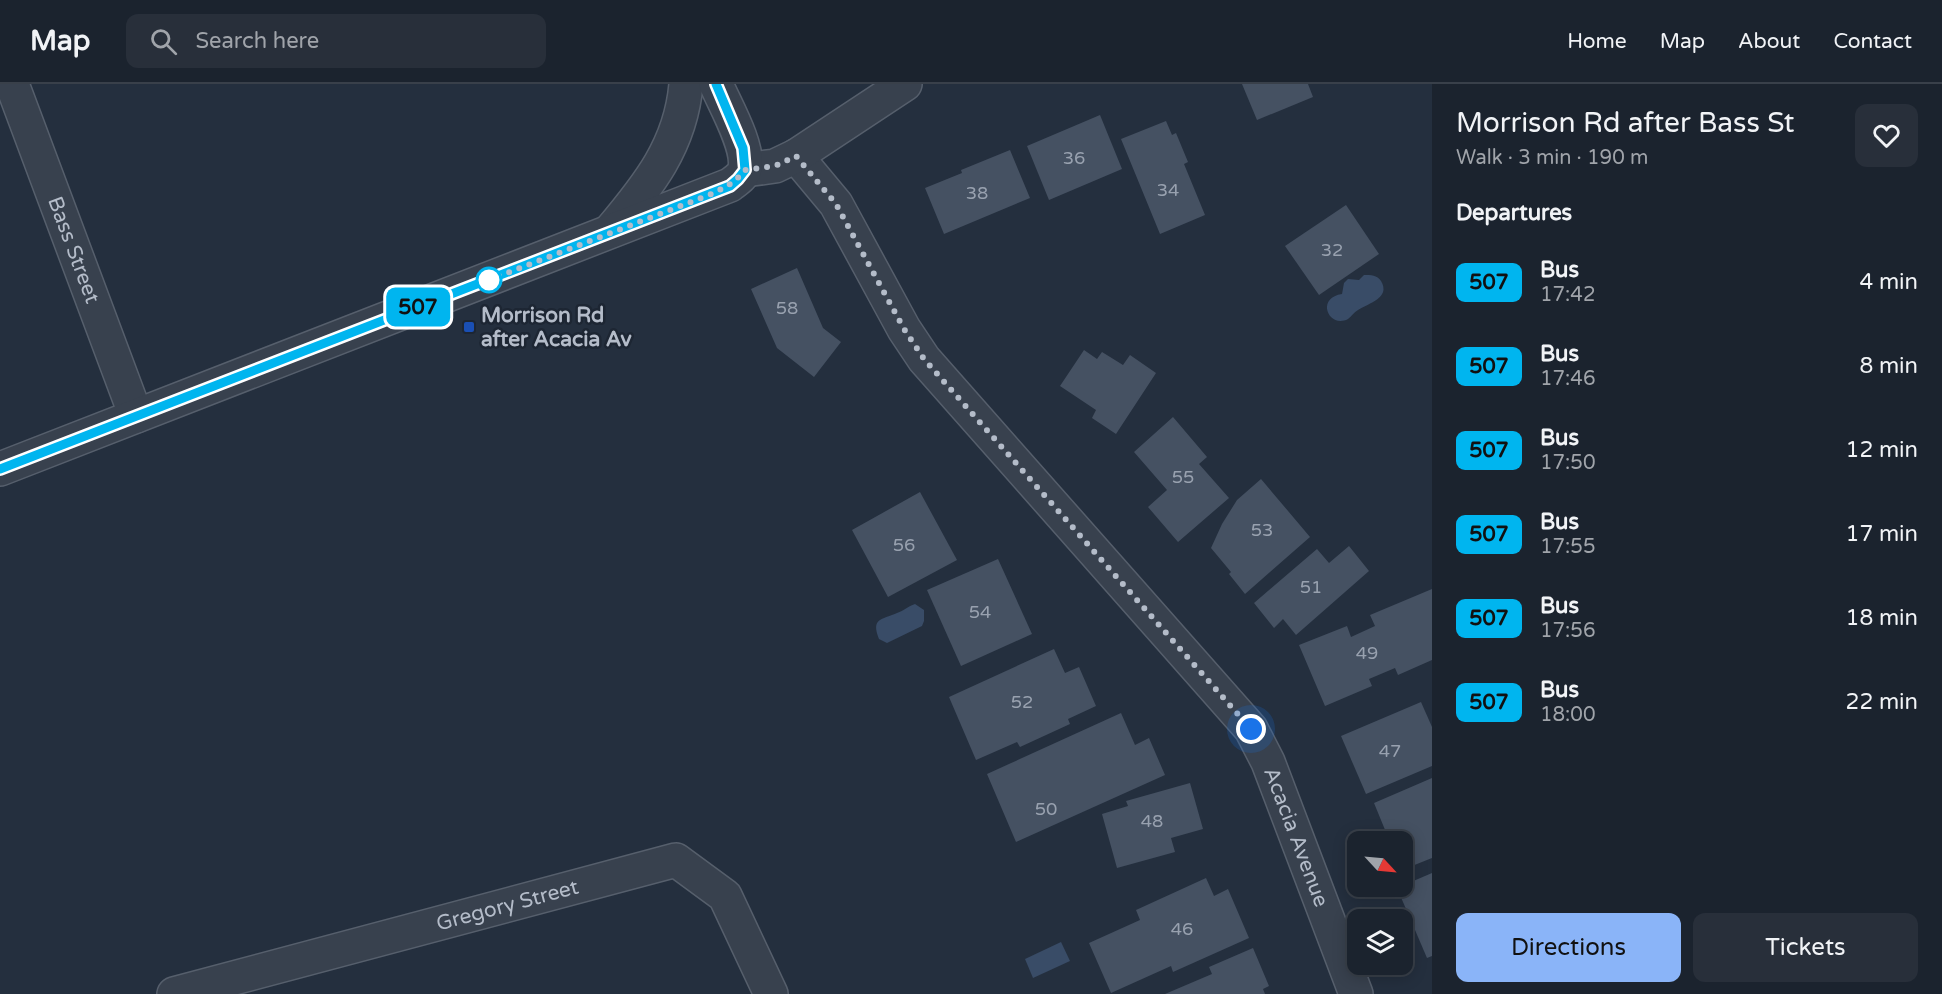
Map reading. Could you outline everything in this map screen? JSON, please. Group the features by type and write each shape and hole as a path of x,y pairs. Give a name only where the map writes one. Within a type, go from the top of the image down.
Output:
{"street":[{"name":"Bass Street","path":"12,84 136,416"},
{"path":"607,234 640,195 664,159 682,113 686,84"},
{"path":"0,469 730,186 745,170 743,148 716,84"},
{"path":"745,170 775,166 796,156 905,84"},
{"name":"Acacia Avenue","path":"796,156 836,204 904,329 924,359 1251,729 1268,762 1356,994"},
{"name":"Gregory Street","path":"174,994 244,986 676,860 725,896 771,994"}],"water":[{"path":"1364,275 1374,276 1381,281 1383,292 1381,296 1348,319 1335,320 1328,312 1329,301 1342,294 1344,283 1348,279 1359,280"},
{"path":"915,604 924,610 922,626 887,643 879,639 876,627 879,621"},
{"path":"1061,942 1070,961 1033,978 1025,959"}],"building":[{"path":"1242,84 1308,84 1313,97 1257,120"},
{"path":"1100,115 1122,169 1049,200 1027,146"},
{"path":"1166,121 1172,135 1176,133 1188,162 1184,164 1205,215 1160,234 1121,139"},
{"path":"1010,150 1030,198 944,234 925,188"},
{"path":"1346,205 1379,254 1319,295 1285,246"},
{"path":"797,268 823,328 841,342 814,377 777,348 751,289"},
{"path":"1084,350 1097,359 1102,352 1123,365 1130,355 1156,373 1116,434 1092,418 1096,410 1060,386"},
{"path":"1173,417 1207,457 1199,464 1229,498 1178,542 1148,507 1167,490 1134,452"},
{"path":"1261,479 1310,537 1245,594 1229,574 1231,572 1211,548 1237,500"},
{"path":"920,492 957,560 888,597 852,530"},
{"path":"1349,546 1369,571 1296,635 1283,619 1274,628 1254,603 1317,549 1329,563"},
{"path":"998,559 1032,634 961,666 927,590"},
{"path":"1432,589 1432,660 1398,675 1395,668 1369,679 1372,686 1325,706 1299,645 1347,626 1351,637 1375,626 1370,615"},
{"path":"1054,649 1065,673 1079,667 1096,706 1068,719 1070,724 1020,747 1017,742 976,760 949,697"},
{"path":"1421,702 1432,727 1432,766 1366,794 1341,736"},
{"path":"1121,713 1135,745 1149,738 1165,775 1016,842 987,774"},
{"path":"1432,778 1432,858 1413,866 1413,831 1385,831 1374,803"},
{"path":"1190,783 1203,829 1171,838 1175,852 1117,868 1102,814 1128,806 1126,801"},
{"path":"1432,873 1432,956 1427,958 1413,925 1413,909 1406,909 1401,897 1413,897 1413,881"},
{"path":"1206,878 1214,896 1228,889 1249,938 1173,972 1171,966 1111,993 1089,943 1140,920 1136,910"},
{"path":"1253,948 1269,986 1263,989 1265,994 1165,994 1212,974 1209,967"}],"bus line":[{"name":"507","path":"0,469 730,186 745,170 743,148 716,84"}],"place":[{"name":"Morrison Rd after Acacia Av","path":"469,327"}],"route":[{"path":"489,280 730,186 745,170 775,166 796,156 836,204 904,329 924,359 1251,729"}]}
